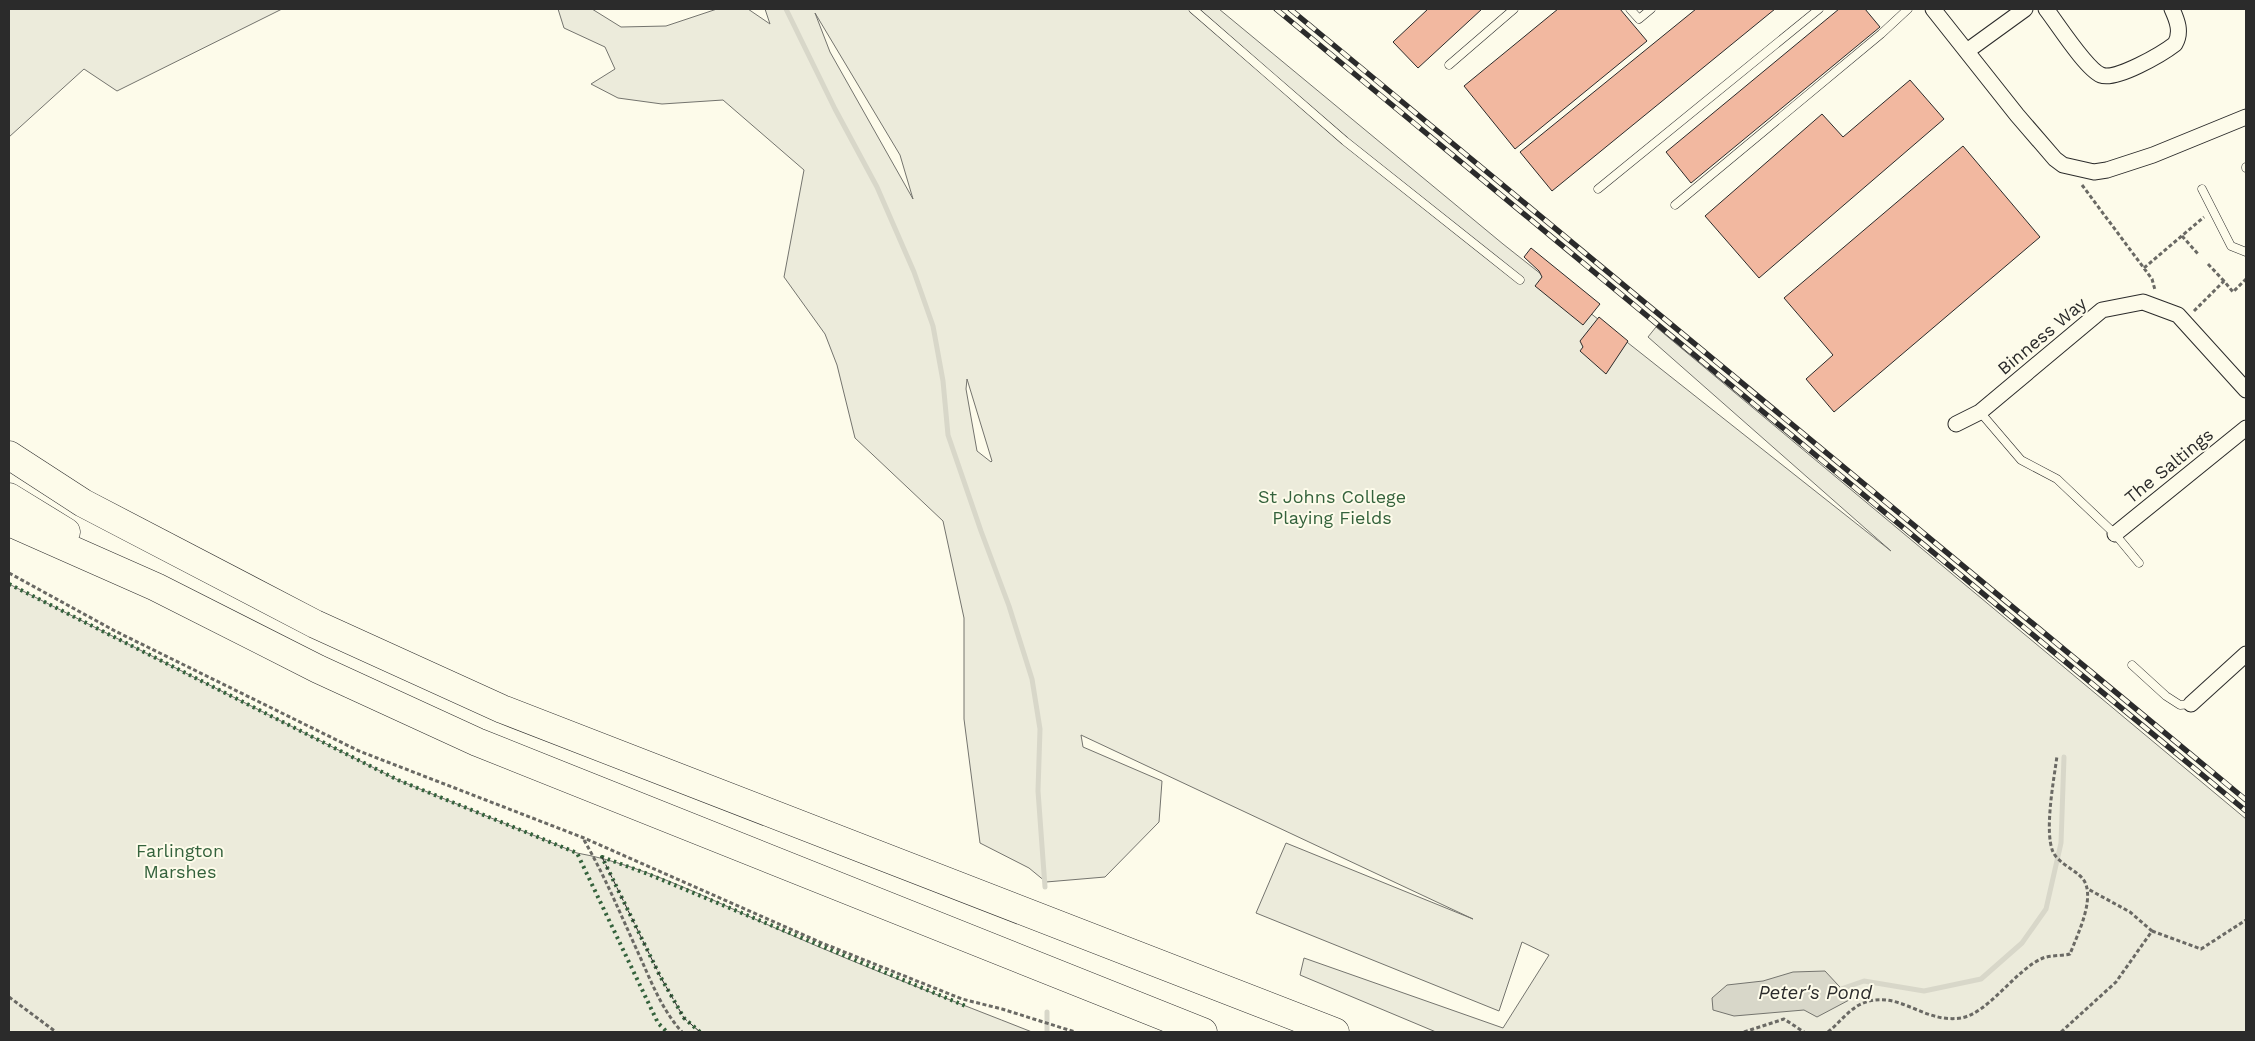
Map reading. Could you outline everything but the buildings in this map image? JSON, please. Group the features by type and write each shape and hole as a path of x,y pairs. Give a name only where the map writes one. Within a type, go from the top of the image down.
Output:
{"highway":[{"path":"9,455 83,503 316,624 502,709 1335,1032"},
{"path":"9,497 156,587"},
{"path":"9,522 156,587 318,669 477,742 1203,1032"}],"street":[{"path":"1933,9 2054,159 2070,168 2094,172 2107,170 2246,117"},
{"path":"1967,51 2025,9"},
{"path":"2046,9 2088,64 2101,75 2107,76 2119,74 2175,44 2179,33 2172,9"},
{"name":"Binness Way","path":"1956,424 1980,412 2102,310 2143,302 2178,315 2244,381"},
{"name":"The Saltings","path":"2115,534 2246,428"},
{"path":"2191,704 2246,654"}],"lane":[{"path":"1193,9 1357,151 1520,280"},
{"path":"1449,65 1514,9"},
{"path":"1630,9 1639,19 1652,9"},
{"path":"1598,189 1819,9"},
{"path":"1675,205 1881,34 1908,9"},
{"path":"2202,189 2230,246 2246,252"},
{"path":"1980,412 2021,460 2057,479 2115,534 2139,563"},
{"path":"2132,665 2180,705 2191,704"}],"path":[{"path":"2070,168 2115,232 2152,278 2162,309"},
{"path":"2144,268 2197,222 2213,212"},
{"path":"2182,236 2198,254"},
{"path":"2208,264 2233,292 2246,279"},
{"path":"2183,321 2224,281"},
{"path":"9,573 115,631 359,751 584,838 875,964 962,998 1076,1032"},
{"path":"1828,1032 1858,1006 1876,998 1897,1001 1938,1018 1962,1018 1978,1011 2028,968 2045,957 2058,957 2070,954 2086,908 2088,889 2081,876 2053,853 2049,834 2057,756"},
{"path":"584,838 603,873 656,991 670,1016 682,1032"},
{"path":"2088,889 2130,912 2152,931 2201,948 2246,920"},
{"path":"2061,1032 2116,982 2152,931"},
{"path":"9,997 56,1032"},
{"path":"1744,1032 1784,1018 1804,1032"}],"green space":[{"path":"9,9 282,9 117,91 84,69 9,137"},
{"name":"St Johns College Playing Fields","path":"558,9 592,9 621,27 666,26 717,9 748,9 770,24 765,9 1219,9 1503,244 1891,551 1648,337 1656,327 2246,819 2246,1032 1436,1032 1300,975 1304,958 1503,1028 1549,955 1522,942 1499,1011 1256,913 1286,843 1473,919 1081,735 1083,747 1162,781 1159,822 1105,877 1046,882 1029,868 980,843 964,719 964,618 943,521 855,438 837,365 825,334 784,277 804,170 723,100 662,104 618,98 591,84 615,69 605,47 564,28","holes":["815,13 900,155 913,199 830,52","967,379 992,461 991,462 977,451 966,389"]},
{"name":"Farlington Marshes","path":"9,584 398,780 577,853 630,867 684,887 849,960 1032,1032 9,1032"}],"water":[{"name":"Peter's Pond","path":"1825,971 1851,999 1817,1017 1804,1010 1734,1016 1713,1010 1712,998 1727,985 1763,981 1793,972"}],"waterway":[{"path":"786,9 835,109 877,187 914,272 933,326 943,381 948,435 1009,606 1032,679 1040,729 1038,791 1045,887"},
{"path":"1841,989 1864,981 1924,991 1981,979 2022,943 2046,909 2061,843 2064,757"},
{"path":"1047,1012 1047,1032"}],"railway":[{"path":"1276,9 2246,811"},
{"path":"1290,9 2246,800"}],"hedge":[{"path":"9,584 398,780 577,853 658,1023 667,1032"},
{"path":"700,1032 684,1018 660,976 602,857 648,874 968,1007"}],"fence":[{"path":"602,857 660,976 684,1018 700,1032"}]}
